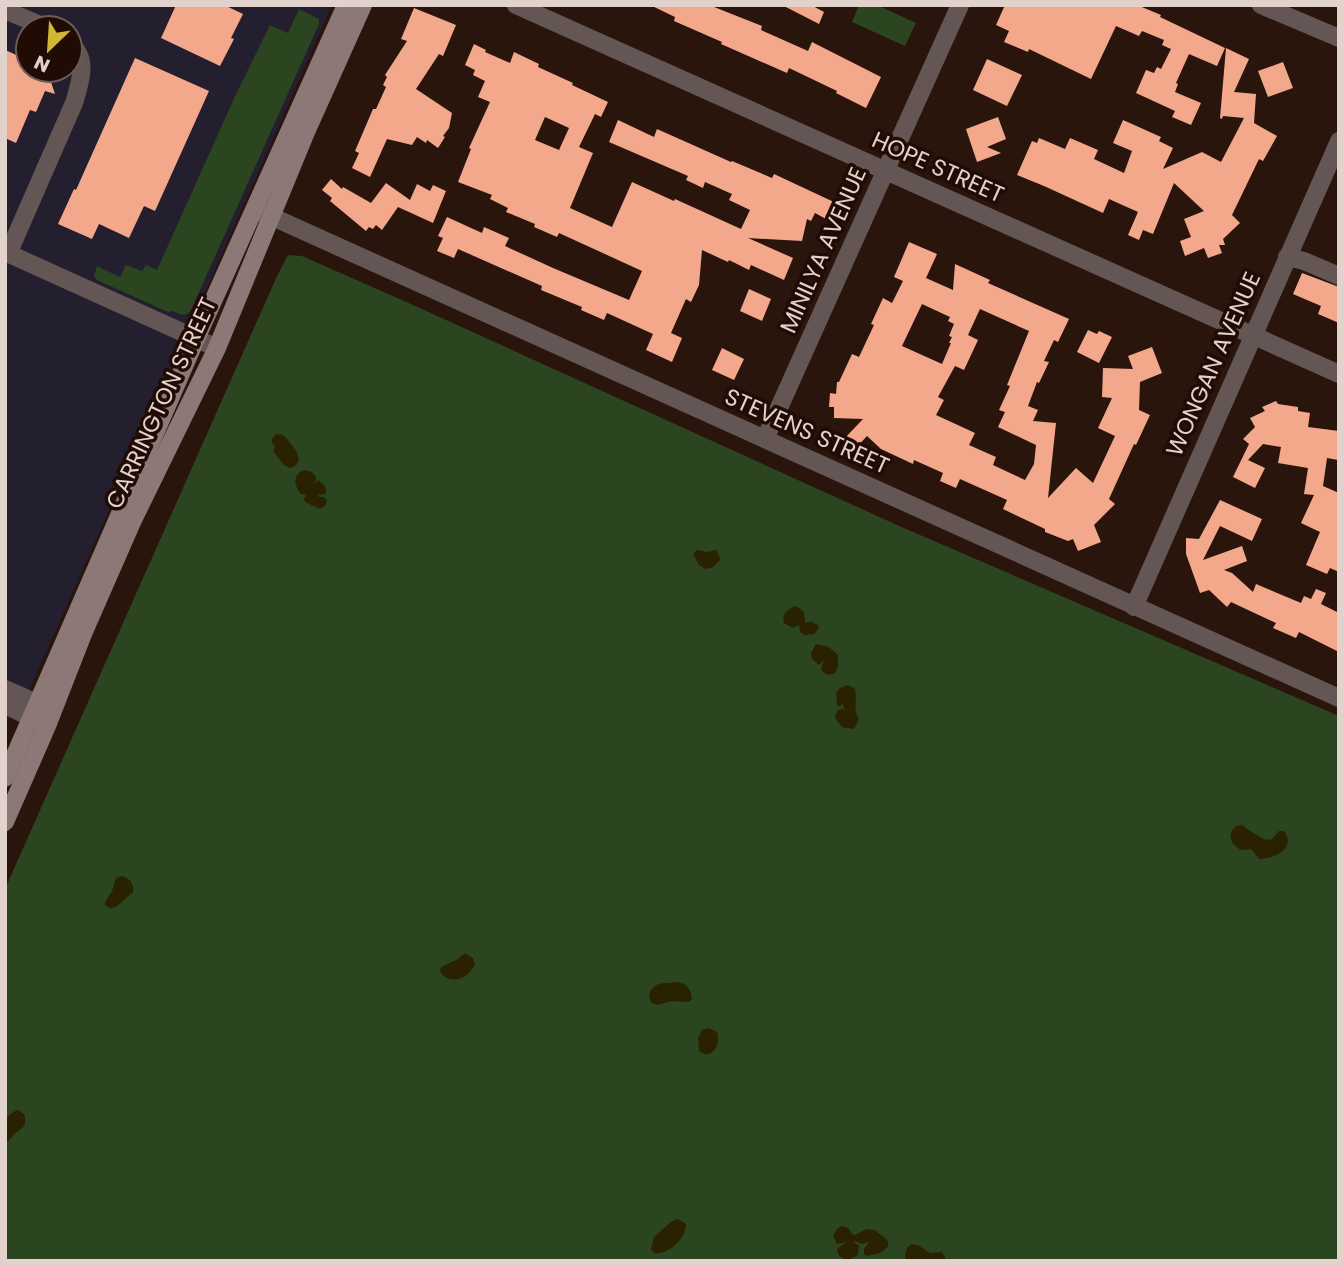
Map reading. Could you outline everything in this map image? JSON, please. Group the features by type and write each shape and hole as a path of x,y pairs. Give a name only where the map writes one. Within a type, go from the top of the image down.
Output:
{"main road":[{"name":"CARRINGTON STREET","path":"5,778 42,715 83,634 133,520 217,348 262,213 346,5"},
{"name":"CARRINGTON STREET","path":"5,822 42,715 196,339 262,213 363,5"}],"street":[{"name":"HOPE STREET","path":"516,5 1339,374"},
{"name":"MINILYA AVENUE","path":"765,439 960,5"},
{"path":"1261,5 1339,38"},
{"path":"80,84 7,253 217,348"},
{"name":"WONGAN AVENUE","path":"1134,607 1339,141"},
{"name":"STEVENS STREET","path":"262,213 1339,698"},
{"path":"1287,257 1339,276"},
{"path":"5,688 42,715"},
{"path":"5,705 42,715"}],"shaded area":[{"path":"5,5 332,5 28,693 5,683"}],"green space":[{"path":"859,5 877,5 916,23 905,46 852,22"},
{"path":"299,9 319,19 319,24 191,310 184,315 168,312 97,280 94,276 97,266 120,277 126,265 142,271 146,265 157,270 270,25 288,33"},
{"path":"288,255 302,256 897,525 1339,716 1339,1261 5,1261 5,889"}],"sand":[{"path":"276,434 283,435 294,448 299,458 296,466 290,468 284,465 273,451 275,447 272,439"},
{"path":"305,470 316,477 312,485 318,480 325,486 326,494 318,495 327,501 320,509 305,502 306,495 301,494 297,487 296,477"},
{"path":"697,550 716,550 720,560 713,567 706,569 693,554"},
{"path":"796,606 804,612 805,622 818,625 819,628 814,634 805,635 800,632 799,625 793,628 784,623 786,612"},
{"path":"816,644 829,647 838,655 835,673 825,674 821,669 824,660 819,665 812,659 811,653"},
{"path":"848,685 855,689 856,693 856,712 859,719 854,729 842,727 835,718 837,710 845,710 842,703 840,707 837,705 836,693"},
{"path":"1242,825 1266,840 1272,839 1279,831 1284,831 1288,843 1286,848 1277,855 1259,859 1251,849 1241,850 1232,842 1231,833 1236,826"},
{"path":"122,876 131,882 133,892 116,907 110,908 105,902 116,878"},
{"path":"465,953 473,958 475,964 468,974 454,980 440,972 441,967"},
{"path":"677,982 689,990 692,999 689,1002 672,1001 658,1005 651,1003 649,995 653,987"},
{"path":"708,1028 717,1032 718,1042 711,1053 704,1054 699,1051 698,1038 702,1030"},
{"path":"18,1110 24,1114 25,1125 5,1144 5,1119"},
{"path":"678,1219 686,1224 680,1240 670,1249 654,1253 651,1249 654,1237"},
{"path":"842,1226 855,1235 867,1229 875,1230 886,1239 888,1247 880,1253 867,1256 864,1249 869,1242 862,1244 855,1241 859,1246 858,1254 852,1258 842,1258 837,1249 846,1242 837,1244 833,1235"},
{"path":"911,1244 930,1253 942,1252 946,1259 907,1261 905,1256"}],"building":[{"path":"176,5 224,5 243,14 220,66 161,38"},
{"path":"650,5 709,5 762,26 761,30 808,51 812,42 881,77 866,108 789,68 787,73 721,44 722,42 674,21 675,17"},
{"path":"782,5 811,5 824,12 819,24"},
{"path":"1005,5 1137,5 1225,48 1217,66 1189,54 1176,83 1175,92 1201,103 1191,125 1172,117 1175,111 1136,93 1146,70 1154,73 1157,67 1161,69 1171,49 1162,45 1164,40 1142,31 1139,36 1116,26 1091,79 1029,49 1028,52 1004,42 1009,31 996,25"},
{"path":"414,8 456,25 443,56 439,54 416,89 452,113 449,128 438,148 417,137 412,145 387,139 370,177 352,168 359,153 355,151 373,109 376,109 386,87 383,85 387,77 385,75 407,41 401,39"},
{"path":"474,44 510,63 514,52 608,102 601,117 595,114 579,147 593,153 570,208 612,227 632,182 741,229 750,210 729,200 732,194 705,182 703,188 686,180 688,176 609,142 618,120 654,137 657,129 772,178 774,174 836,203 828,220 815,213 811,221 807,219 802,241 748,238 793,258 784,280 751,265 749,270 702,250 699,285 691,302 686,299 671,333 682,338 672,362 646,350 653,334 607,313 604,320 581,310 582,307 541,290 542,286 458,249 454,258 437,251 443,238 438,236 447,217 482,233 484,227 509,238 505,246 629,300 642,271 559,233 557,237 534,227 535,224 506,212 508,208 490,199 492,195 458,182 471,149 469,148 490,102 478,97 485,81 473,75 475,70 465,65","holes":["545,117 569,128 559,150 535,140"]},
{"path":"1226,48 1249,59 1234,92 1256,94 1254,123 1277,136 1263,161 1259,159 1232,215 1240,223 1223,239 1225,245 1219,245 1222,253 1208,258 1204,248 1185,256 1180,241 1191,237 1184,219 1204,211 1174,183 1153,234 1143,230 1139,240 1128,235 1138,212 1109,199 1103,213 1017,175 1032,141 1037,143 1039,138 1065,149 1070,138 1098,150 1094,159 1124,173 1132,151 1113,143 1123,120 1161,137 1159,141 1173,148 1163,169 1202,152 1221,162 1244,118 1220,118"},
{"path":"5,50 14,54 14,84 52,84 55,94 45,91 36,112 30,110 16,143 5,138"},
{"path":"135,58 209,91 155,211 144,206 129,238 99,224 92,239 58,224"},
{"path":"987,59 1022,75 1007,106 973,90"},
{"path":"1283,62 1293,88 1268,97 1258,71"},
{"path":"998,117 1006,139 987,147 1001,153 977,162 966,129"},
{"path":"331,179 342,189 343,187 371,203 386,183 410,200 417,184 430,191 433,185 446,191 433,223 398,207 382,230 376,225 366,231 330,201 332,198 322,190"},
{"path":"909,242 937,254 926,278 953,290 955,264 990,280 988,283 1069,319 1058,342 1054,340 1044,361 1049,362 1039,383 1037,382 1028,406 1038,410 1033,421 1056,423 1048,498 1076,468 1093,483 1115,436 1098,428 1112,398 1102,397 1103,368 1133,369 1128,356 1152,347 1162,373 1140,382 1139,410 1150,415 1109,499 1115,504 1094,525 1101,542 1078,551 1073,539 1068,541 1045,532 1045,529 1003,509 1007,500 960,479 956,488 940,481 943,473 914,460 913,464 881,449 867,436 855,449 844,439 863,419 834,418 834,407 829,407 830,393 836,394 837,382 852,354 859,357 883,298 892,303 903,281 894,277","holes":["922,304 950,317 948,321 954,324 949,336 952,337 951,343 942,364 902,346","980,309 1029,331 1007,385 1010,386 999,410 1005,412 998,427 1036,445 1034,464 1025,480 993,465 996,457 969,445 975,433 936,415 944,400 938,397 955,366 964,370 978,340 968,335"]},
{"path":"1302,273 1339,287 1339,323 1318,314 1321,306 1293,294"},
{"path":"749,289 771,299 762,321 740,311"},
{"path":"1088,330 1097,334 1099,331 1112,337 1099,363 1077,352"},
{"path":"722,348 744,359 734,380 712,370"},
{"path":"1276,401 1278,404 1298,407 1298,411 1310,413 1308,427 1339,431 1338,460 1327,458 1323,486 1339,493 1339,572 1330,568 1327,574 1306,565 1320,532 1301,523 1314,495 1304,494 1308,468 1278,463 1281,447 1263,444 1248,460 1265,468 1255,488 1233,477 1249,444 1243,439 1255,427 1250,418 1265,411 1262,407"},
{"path":"1220,500 1262,519 1252,541 1220,526 1203,560 1242,546 1247,561 1224,570 1232,573 1253,592 1256,584 1301,603 1304,596 1311,599 1316,589 1326,593 1321,604 1339,613 1339,652 1299,632 1296,638 1273,628 1276,623 1231,602 1227,607 1209,590 1200,593 1186,554 1186,538 1199,539"}]}
